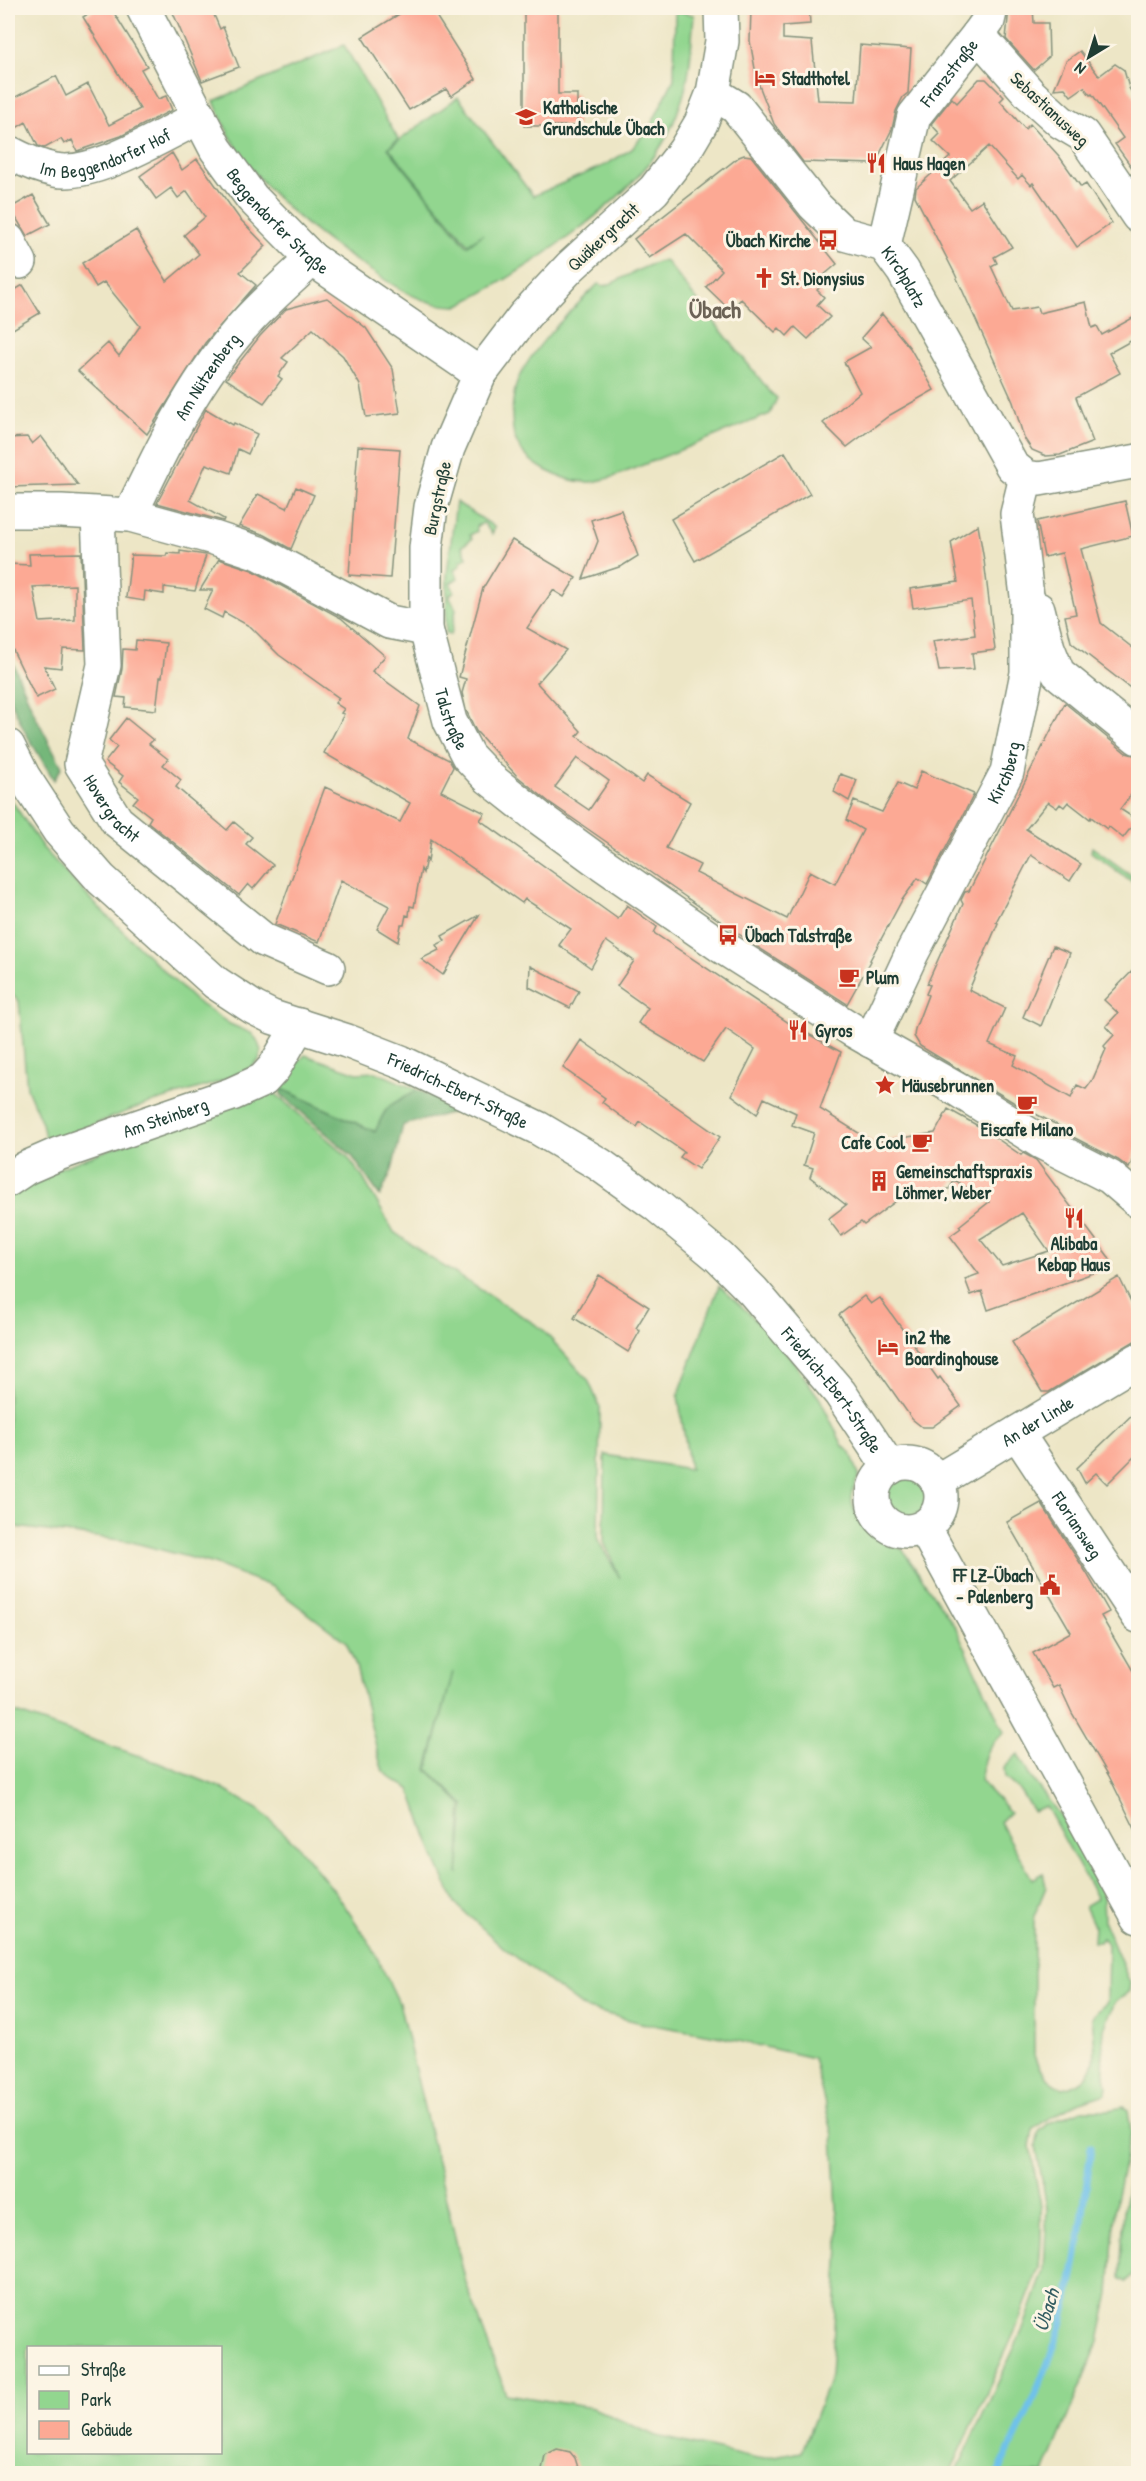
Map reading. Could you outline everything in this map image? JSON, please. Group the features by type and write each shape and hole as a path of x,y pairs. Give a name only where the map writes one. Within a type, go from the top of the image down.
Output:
{"street":[{"name":"Beggendorfer Straße","path":"143,8 216,149 252,198 312,259 480,374"},
{"name":"Quäkergracht","path":"480,374 525,315 570,267 654,190 685,150 701,123 714,93 722,41 721,8"},
{"name":"Sebastianusweg","path":"984,21 1030,94 1060,122 1083,135 1138,216"},
{"name":"Franzstraße","path":"884,245 914,116 984,21"},
{"name":"Kirchplatz","path":"714,93 736,107 814,205 844,234 884,245 903,271 1004,454 1012,466 1026,477"},
{"name":"Im Beggendorfer Hof","path":"8,152 32,164 57,171 82,170 112,160 200,117"},
{"name":"Am Nützenberg","path":"130,515 189,399 237,333 312,259"},
{"name":"Burgstraße","path":"426,629 426,548 431,507 448,448 480,374"},
{"path":"1026,477 1039,479 1138,461"},
{"name":"Kirchberg","path":"871,1041 912,953 1007,772 1027,673 1027,596 1017,514 1026,477"},
{"path":"8,511 61,510 98,515 130,515 214,538 259,554 389,621 426,629"},
{"name":"Hovergracht","path":"98,515 104,665 81,764 117,821 264,940 328,968"},
{"path":"1027,596 1035,599 1048,648 1058,674 1138,738"},
{"name":"Talstraße","path":"426,629 435,668 456,735 468,756 489,778 538,817 692,926 871,1041 958,1090 1041,1142 1110,1177 1138,1201"},
{"name":"Friedrich-Ebert-Straße","path":"8,746 23,776 59,831 101,879 216,983 254,1008 283,1021 402,1062 538,1128 598,1164 655,1204 719,1257 753,1291 840,1393 890,1468"},
{"name":"Am Steinberg","path":"8,1180 26,1168 58,1154 232,1094 263,1080 274,1068 299,1025"},
{"name":"An der Linde","path":"937,1481 1138,1360"},
{"name":"Floriansweg","path":"1017,1433 1138,1616"},
{"name":"Friedrich-Ebert-Straße","path":"924,1527 911,1531 898,1530 886,1524 877,1514 873,1502 874,1488 880,1476 890,1468 903,1464 916,1465 928,1471 937,1481"},
{"path":"937,1481 941,1494 940,1507 934,1519 924,1527 1138,1917"}],"green space":[{"path":"677,11 694,15 684,95 663,143 647,166 625,190 570,236 510,276 457,306 433,303 400,289 345,254 299,218 277,198 240,153 214,101 344,45 398,139 388,148 467,246 483,234 468,244 389,148 458,97 533,196 605,165 632,149 652,123 674,79 675,14"},
{"path":"665,260 777,398 770,414 613,477 580,482 557,476 527,456 515,438 512,410 518,379 534,353 554,328 598,284 605,286"},
{"path":"456,502 495,527 492,534 484,523 476,526 477,531 470,535 472,539 462,546 467,557 454,570 458,578 450,583 454,591 449,596 456,609 451,635 446,634 447,574"},
{"path":"8,656 62,767 54,780 25,732 8,695"},
{"path":"8,795 43,848 99,908 194,1000 230,1024 251,1033 257,1040 261,1051 259,1060 252,1067 219,1082 144,1105 46,1143 42,1123 27,1088 19,1001 8,992"},
{"path":"1092,847 1138,880 1138,886 1091,852"},
{"path":"305,1055 357,1073 376,1072 418,1090 387,1109 376,1132 280,1088 284,1076"},
{"path":"280,1088 375,1132 391,1105 418,1090 462,1110 403,1125 392,1170 380,1196 352,1156 281,1094"},
{"path":"270,1089 347,1156 363,1178 394,1232 432,1259 541,1328 588,1380 600,1407 598,1540 620,1578 604,1542 605,1455 690,1469 678,1396 719,1286 750,1314 790,1357 820,1399 843,1446 851,1453 859,1475 852,1492 852,1503 856,1514 867,1531 886,1544 902,1549 956,1628 1004,1732 988,1750 980,1781 1010,1812 1000,1822 1032,1879 1043,1873 1046,1887 1034,1916 1034,2055 1041,2071 1049,2079 1063,2088 1076,2084 1091,2071 1095,2052 1092,2017 1107,2002 1108,1944 1102,1938 1099,1942 1093,1942 1094,1926 1085,1906 1097,1899 1046,1806 1033,1811 1020,1791 1005,1778 1004,1768 1018,1754 1029,1775 1063,1819 1103,1896 1104,1922 1130,1983 1129,1991 1114,2004 1104,2029 1102,2057 1107,2087 1105,2094 1078,2103 1046,2120 1033,2130 1030,2146 1041,2207 1039,2268 1016,2329 950,2473 8,2473 8,1710 156,1762 219,1787 259,1810 295,1843 336,1893 371,1945 399,2003 466,2283 506,2394 593,2408 656,2436 757,2459 802,2451 831,2376 839,2247 833,2135 813,2058 717,2036 641,2023 584,2008 504,1948 455,1903 435,1859 410,1789 383,1771 356,1666 346,1642 273,1587 214,1564 128,1541 8,1526 8,1193 20,1183","holes":["453,1672 428,1769 464,1805 458,1875 462,1805 427,1769"]},
{"path":"905,1474 920,1481 927,1496 920,1511 905,1518 890,1511 883,1496 890,1481"},
{"path":"1123,2107 1128,2110 1131,2133 1116,2199 1109,2293 1099,2341 1044,2473 956,2473 1024,2327 1044,2271 1047,2208 1036,2146 1039,2132 1049,2123 1082,2110 1109,2110"},
{"path":"1138,2129 1138,2270 1127,2282 1120,2278 1124,2208"}],"building":[{"path":"97,8 111,8 147,66 141,69 158,99 166,96 172,110 121,136 77,151 72,140 64,144 61,139 45,148 38,146 26,122 8,133 8,101 56,76 66,96 88,84 109,125 140,109 83,17"},
{"path":"171,8 211,8 220,29 223,27 239,67 202,81"},
{"path":"409,8 431,8 476,79 451,96 446,89 409,110 362,37"},
{"path":"524,8 558,8 558,94 577,94 577,126 524,126"},
{"path":"751,8 809,8 810,24 783,26 783,39 812,41 818,100 856,101 860,45 911,49 908,93 903,97 896,111 892,129 875,164 803,162 774,124 757,80 750,41"},
{"path":"1009,8 1033,8 1034,23 1048,23 1049,57 1034,70 1006,39"},
{"path":"1080,51 1099,76 1115,64 1124,70 1129,88 1138,102 1138,176 1115,144 1123,138 1092,94 1090,95 1084,87 1071,96 1065,88 1054,89 1066,61"},
{"path":"979,79 986,79 1004,97 1000,101 1025,129 1030,124 1059,156 1081,187 1086,184 1112,223 1077,247 1033,183 1031,185 1022,175 1018,179 989,146 950,181 970,208 982,200 1012,247 994,257 997,263 991,266 1012,311 1037,307 1039,313 1086,302 1092,328 1097,326 1102,335 1138,315 1138,337 1109,353 1120,373 1076,397 1093,442 1060,455 1046,456 1032,450 1024,438 1013,402 955,274 915,196 916,188 950,157 933,141 940,134 931,124 952,98 957,103"},
{"path":"172,153 182,170 197,159 239,218 266,246 240,272 256,285 205,343 147,434 78,371 108,343 119,356 140,326 104,282 96,287 82,263 136,230 167,281 199,254 184,235 205,217 187,191 178,198 171,188 156,199 140,176"},
{"path":"744,155 751,156 837,264 816,282 821,286 817,290 824,297 817,305 830,317 808,339 795,327 787,336 779,328 775,332 741,299 730,310 706,287 722,270 686,234 649,258 634,239"},
{"path":"33,195 50,224 27,236 10,208"},
{"path":"23,285 40,313 8,332 8,294"},
{"path":"327,298 366,328 393,369 400,413 366,417 360,385 343,356 313,329 282,358 288,362 278,376 282,379 264,403 226,379 260,336 286,309"},
{"path":"882,314 910,348 934,390 890,415 847,447 823,423 860,392 844,362 871,347 861,338"},
{"path":"206,409 233,425 234,423 257,434 248,454 238,449 231,473 206,464 190,500 224,519 223,521 157,503"},
{"path":"41,436 78,485 8,487 8,438 27,437 32,444"},
{"path":"358,446 400,449 390,578 349,575"},
{"path":"785,452 810,494 695,561 671,519"},
{"path":"296,487 314,495 291,549 265,535 239,526 258,494 287,508"},
{"path":"1125,501 1133,536 1081,549 1101,623 1138,652 1138,694 1071,642 1065,616 1076,614 1062,553 1044,557 1037,521"},
{"path":"621,510 638,556 622,566 583,579 598,541 591,520"},
{"path":"978,525 995,650 972,653 974,669 939,671 933,641 975,635 971,600 913,608 910,589 958,582 951,542"},
{"path":"512,540 576,578 564,597 553,590 527,628 566,650 537,683 581,731 577,736 642,783 647,775 690,802 666,848 700,865 696,873 787,919 810,871 835,884 863,830 846,820 854,801 882,812 898,783 914,790 921,771 974,794 927,884 918,878 902,900 847,1004 759,948 549,802 517,776 476,731 466,710 462,693 466,679 459,677 483,588","holes":["577,758 609,781 589,810 555,787"]},
{"path":"180,551 206,555 195,591 164,587 164,594 145,591 144,601 126,598 131,555 166,556 167,553 180,554"},
{"path":"81,553 85,650 63,649 61,668 44,666 55,689 36,698 10,644 8,564 30,565 29,554","holes":["75,585 75,620 40,622 33,587"]},
{"path":"219,559 252,570 341,618 385,656 372,671 420,706 408,739 449,760 453,767 441,791 485,813 480,820 618,919 627,905 657,927 654,933 792,1025 841,1052 820,1109 873,1142 935,1133 948,1109 980,1127 1021,1155 1023,1153 1036,1160 1108,1256 1113,1266 988,1310 982,1291 971,1295 965,1279 979,1274 950,1236 989,1202 955,1180 949,1189 903,1196 864,1225 861,1222 841,1236 828,1219 846,1205 810,1177 813,1168 804,1165 814,1133 792,1125 796,1113 764,1098 757,1114 732,1095 755,1049 726,1029 703,1062 638,1023 648,1008 617,986 634,961 606,941 591,968 559,945 571,929 525,899 522,903 431,839 428,862 426,858 423,873 421,869 414,907 410,906 409,916 406,915 404,925 401,925 398,942 377,929 389,906 341,880 319,942 275,924 325,787 400,822 410,803 324,753 344,714 341,713 344,709 335,703 339,698 279,655 251,627 224,612 222,618 204,609 213,590 200,590","holes":["1022,1213 1049,1251 1002,1266 980,1239"]},
{"path":"136,640 166,643 156,710 125,707 126,698 116,697 122,669 123,649 135,650"},
{"path":"1065,703 1126,753 1138,756 1138,786 1120,809 1137,820 1123,838 1108,826 1107,829 1091,817 1090,819 1068,802 1064,807 1060,804 1057,808 1048,802 1026,829 1081,864 1070,881 1031,855 996,922 998,923 969,990 1005,1008 989,1044 1017,1056 1013,1065 1071,1098 1077,1085 1086,1089 1092,1081 1106,1049 1104,1046 1114,1035 1106,1026 1118,1013 1104,1000 1138,965 1138,1147 1129,1168 1067,1134 1069,1131 1018,1105 920,1046 914,1036 928,995 926,994 930,985 927,984 963,904 961,900 965,892 969,891"},
{"path":"126,718 153,740 149,744 168,759 163,765 181,780 176,787 227,830 234,822 252,837 246,844 273,865 253,889 248,884 239,895 148,822 151,817 133,803 138,797 119,782 123,776 105,762 117,747 109,740"},
{"path":"840,774 857,780 849,801 834,792"},
{"path":"479,915 443,975 421,959 439,950 436,945 445,941 442,936"},
{"path":"1053,946 1070,953 1041,1026 1023,1017"},
{"path":"530,966 579,991 570,1008 529,987"},
{"path":"581,1040 720,1137 698,1169 680,1157 684,1152 640,1122 637,1127 619,1115 602,1102 605,1098 563,1068"},
{"path":"599,1275 649,1307 636,1328 640,1331 628,1352 574,1318"},
{"path":"1119,1277 1138,1316 1138,1339 1049,1392 1042,1392 1012,1342"},
{"name":"in2 the Boardinghouse","path":"864,1296 871,1304 880,1298 938,1379 940,1377 961,1406 932,1427 922,1427 912,1419 839,1315"},
{"path":"1138,1409 1138,1453 1107,1484 1096,1473 1085,1483 1077,1468"},
{"path":"1041,1503 1109,1612 1101,1616 1133,1671 1138,1668 1138,1835 1109,1776 1072,1713 1059,1685 1053,1688 1033,1653 1071,1632 1007,1522"},
{"path":"557,2449 570,2452 575,2458 580,2474 541,2474 545,2455"}],"waterway":[{"name":"Übach","path":"998,2474 1041,2382 1061,2325 1076,2259 1091,2147"}],"place":[{"name":"Stadthotel","path":"765,78"},
{"name":"Katholische Grundschule Übach","path":"526,117"},
{"name":"Haus Hagen","path":"876,163"},
{"name":"Übach Kirche","path":"828,240"},
{"name":"St. Dionysius","path":"764,278"},
{"name":"Übach Talstraße","path":"728,935"},
{"name":"Plum","path":"849,977"},
{"name":"Gyros","path":"798,1030"},
{"name":"Mäusebrunnen","path":"885,1085"},
{"name":"Eiscafe Milano","path":"1027,1104"},
{"name":"Cafe Cool","path":"922,1142"},
{"name":"Gemeinschaftspraxis Löhmer, Weber","path":"879,1181"},
{"name":"Alibaba Kebap Haus","path":"1074,1218"},
{"name":"in2 the Boardinghouse","path":"888,1347"},
{"name":"FF LZ-Übach - Palenberg","path":"1050,1585"}],"district":[{"name":"Übach","path":"715,309"}]}
